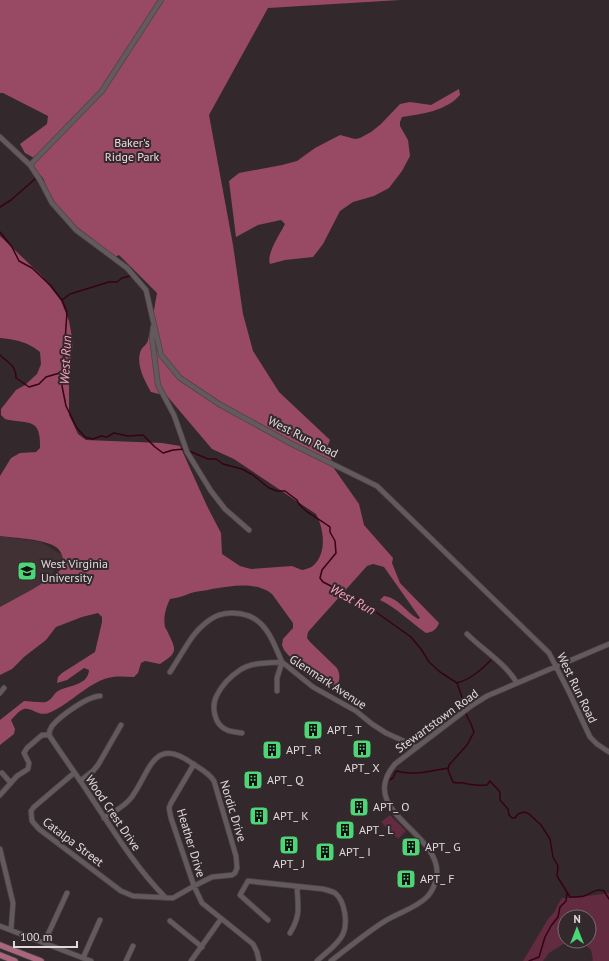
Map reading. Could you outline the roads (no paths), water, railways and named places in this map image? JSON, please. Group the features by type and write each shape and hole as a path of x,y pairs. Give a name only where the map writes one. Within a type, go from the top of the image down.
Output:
{"main road":[{"path":"0,945 41,961"},
{"path":"0,955 15,961"}],"street":[{"path":"30,165 102,91 161,0"},
{"name":"West Run Road","path":"0,137 30,165 52,203 76,230 128,268 146,290 161,355 180,378 219,404 290,443 377,486 549,653 590,738 609,752"},
{"path":"154,324 152,338 158,385 174,415 187,452 211,491 225,509 249,530"},
{"path":"170,672 193,636 206,623 219,615 234,613 247,615 259,622 272,639 282,662 277,678 277,691"},
{"path":"467,634 498,662 517,683"},
{"name":"Stewartstown Road","path":"331,961 383,922 418,904 428,896 432,890 436,877 435,860 428,848 393,811 388,802 385,792 387,776 392,768 416,747 471,706 494,693 609,644"},
{"name":"Glenmark Avenue","path":"242,733 226,730 219,723 214,715 216,696 228,680 241,669 259,663 282,662 313,687 356,711 386,733 416,747"},
{"path":"0,693 4,688"},
{"path":"0,795 11,783 28,769 29,763 24,756 24,750 42,735 49,735 51,727 84,701 100,696"},
{"path":"80,781 98,765 121,725"},
{"name":"Wood Crest Drive","path":"49,735 104,818 152,885 166,898"},
{"name":"Nordic Drive","path":"104,818 131,798 149,766 157,757 172,753 180,755 207,772 214,781 237,863 235,873 232,875 212,877 174,898 166,898"},
{"name":"Heather Drive","path":"194,764 171,803 169,808 171,818 194,886 202,903 253,944 259,961"},
{"path":"2,773 11,783"},
{"name":"Catalpa Street","path":"74,773 34,807 31,817 34,825 121,891 133,896 166,898"},
{"path":"0,849 13,904 11,930"},
{"path":"268,920 240,895 248,881 323,889 333,892 339,898 343,907 345,924 343,934 340,939 317,961"},
{"path":"290,933 298,914 297,887"},
{"path":"44,943 67,893"},
{"path":"191,961 221,919"},
{"path":"83,958 100,920"},
{"path":"170,921 202,947"},
{"path":"0,926 91,961"},
{"path":"126,961 133,946"}],"waterway":[{"path":"0,207 11,200 35,179"},
{"name":"West Run","path":"0,232 12,247 19,261 32,268 51,286 62,300 67,312 62,386 66,406 77,428 85,437 93,439 101,436 107,437 114,433 128,436 143,435 163,453 185,449"},
{"path":"62,300 70,294 109,282 117,282 122,278 130,276"},
{"path":"0,355 13,367 16,378 29,387 39,384 46,377 63,372"},
{"name":"West Run","path":"189,451 208,459 216,459 223,464 242,469 253,475 269,488 277,491 285,491 297,500 306,511 330,527 330,532 335,541 336,553 322,570 320,578 323,582 369,605 373,610 411,637 429,662 440,672 457,683 463,700 462,706 474,732 467,745 449,765 448,770 453,782 473,785 487,785 490,781 500,792 500,800 508,809 509,815 512,818 515,818 518,814 524,812 529,814 541,825 550,839 553,857 558,866 557,876 570,897 584,896 596,890 601,890 604,891 609,899"},
{"name":"West Run","path":"457,683 476,674 491,660"},
{"path":"387,781 393,778 396,771 416,773 448,768"},
{"path":"529,961 539,957 545,937 558,917 560,907 566,901 567,893"}],"place":[{"name":"West Virginia University","path":"27,571"},
{"name":"APT_ T","path":"313,730"},
{"name":"APT_ X","path":"362,749"},
{"name":"APT_ R","path":"272,750"},
{"name":"APT_ Q","path":"253,780"},
{"name":"APT_ O","path":"359,807"},
{"name":"APT_ K","path":"259,816"},
{"name":"APT_ L","path":"345,830"},
{"name":"APT_ J","path":"289,845"},
{"name":"APT_ G","path":"411,847"},
{"name":"APT_ I","path":"325,852"},
{"name":"APT_ F","path":"406,879"}],"park label":[{"name":"Baker's Ridge Park","path":"132,150"}]}
